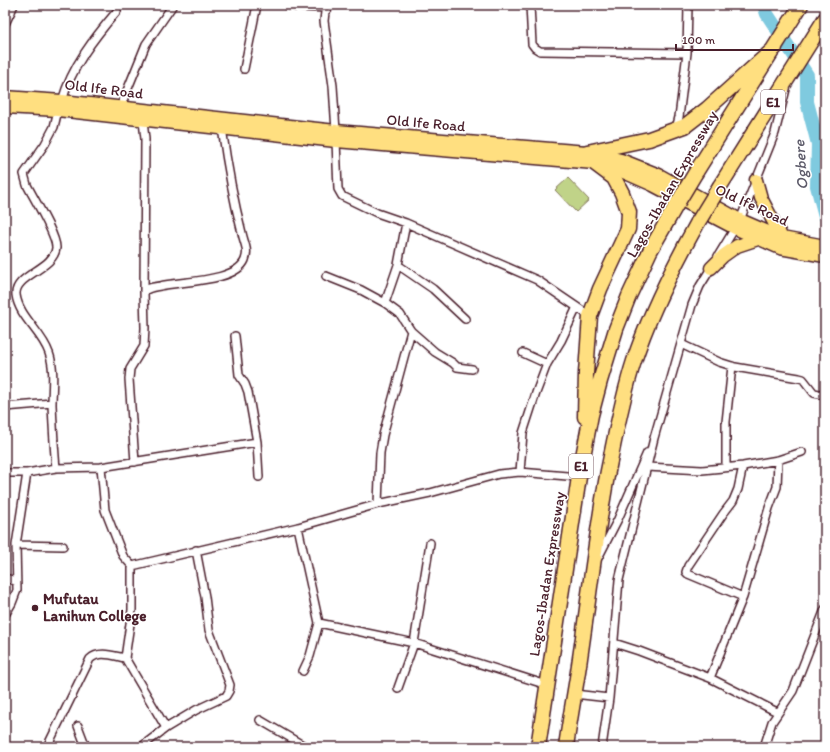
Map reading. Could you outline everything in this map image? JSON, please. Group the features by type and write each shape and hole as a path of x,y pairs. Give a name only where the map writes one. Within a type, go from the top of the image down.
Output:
{"highway":[{"name":"Lagos-Ibadan Expressway","path":"538,747 585,443 600,380 616,329 650,251 696,172 801,5"},
{"name":"E1","path":"566,747 598,527 625,393 634,362 655,304 698,222 825,19"},
{"path":"590,158 673,131 694,121 775,48"},
{"path":"585,443 584,414 590,316 600,289 628,229 628,212 622,193 614,178 590,158"}],"main road":[{"name":"Old Ife Road","path":"5,97 60,105 143,121 222,128 311,133"},
{"name":"Old Ife Road","path":"5,107 60,105 120,108 336,136 621,160 659,175 738,224 758,239 780,248 819,250"},
{"path":"756,180 761,198 782,238"},
{"name":"Old Ife Road","path":"738,224 819,250"},
{"path":"711,268 723,256 737,246 758,239"}],"street":[{"path":"6,5 11,12"},
{"path":"5,24 14,5"},
{"path":"120,108 146,44 172,5"},
{"path":"244,69 257,5"},
{"path":"287,5 299,8 330,6"},
{"path":"530,5 532,44 540,51 687,53"},
{"path":"673,131 680,117 687,53 688,5"},
{"path":"330,6 325,12 324,20 333,86 338,189 342,196 377,213 406,223 537,280 590,316"},
{"path":"56,468 50,354 45,344 19,306 16,294 22,281 47,262 54,255 56,248 50,230 24,178 26,171 45,144 54,127 71,74 95,36 117,11"},
{"path":"605,746 618,580 654,438 692,305 700,286 738,224 775,133 789,77"},
{"path":"134,462 128,379 130,370 144,346 145,139 143,121"},
{"path":"144,292 146,289 166,284 216,278 234,272 242,266 245,261 247,252 233,198 222,128"},
{"path":"384,304 398,265 406,223"},
{"path":"398,265 433,288 465,319"},
{"path":"326,276 361,290 400,314 411,331 435,352 457,367 472,369"},
{"path":"520,472 523,433 536,393 547,364 561,341 577,307"},
{"path":"378,504 379,460 383,435 411,331"},
{"path":"235,336 239,375 248,392 257,442 259,477"},
{"path":"681,344 719,362 732,366 802,379 814,393 825,396"},
{"path":"523,353 547,364"},
{"path":"726,466 726,422 732,366"},
{"path":"5,407 52,403"},
{"path":"591,572 618,519 654,438"},
{"path":"5,473 27,473 56,468 101,467 257,442"},
{"path":"647,467 702,470 726,466 743,466 778,460 802,452"},
{"path":"710,678 743,597 769,508 777,487 778,460"},
{"path":"743,466 738,489 733,501 688,566 686,572 743,597"},
{"path":"101,467 105,510 123,556 132,566 132,610 125,658 166,728"},
{"path":"132,566 298,527 378,504 430,493 499,474 520,472 579,477"},
{"path":"5,615 17,590 16,545 27,473"},
{"path":"298,527 319,623 310,656 303,671"},
{"path":"398,688 414,643 430,543"},
{"path":"16,545 63,546"},
{"path":"140,747 166,728 196,710 226,696 230,692 230,685 209,630 205,597 196,550"},
{"path":"5,578 16,581"},
{"path":"764,747 772,722 777,712 792,691 825,609"},
{"path":"319,623 414,643 547,685"},
{"path":"614,643 710,678 777,712"},
{"path":"47,747 90,659 94,655 100,654 125,658"},
{"path":"574,694 609,698"},
{"path":"260,720 306,747"},
{"path":"78,726 86,747"}],"green space":[{"path":"568,178 589,200 576,212 555,190"}],"waterway":[{"name":"Ogbere","path":"764,5 767,14 807,75 807,102 818,144 817,186 825,216"}],"place":[{"name":"Mufutau Lanihun College","path":"35,608"}]}
